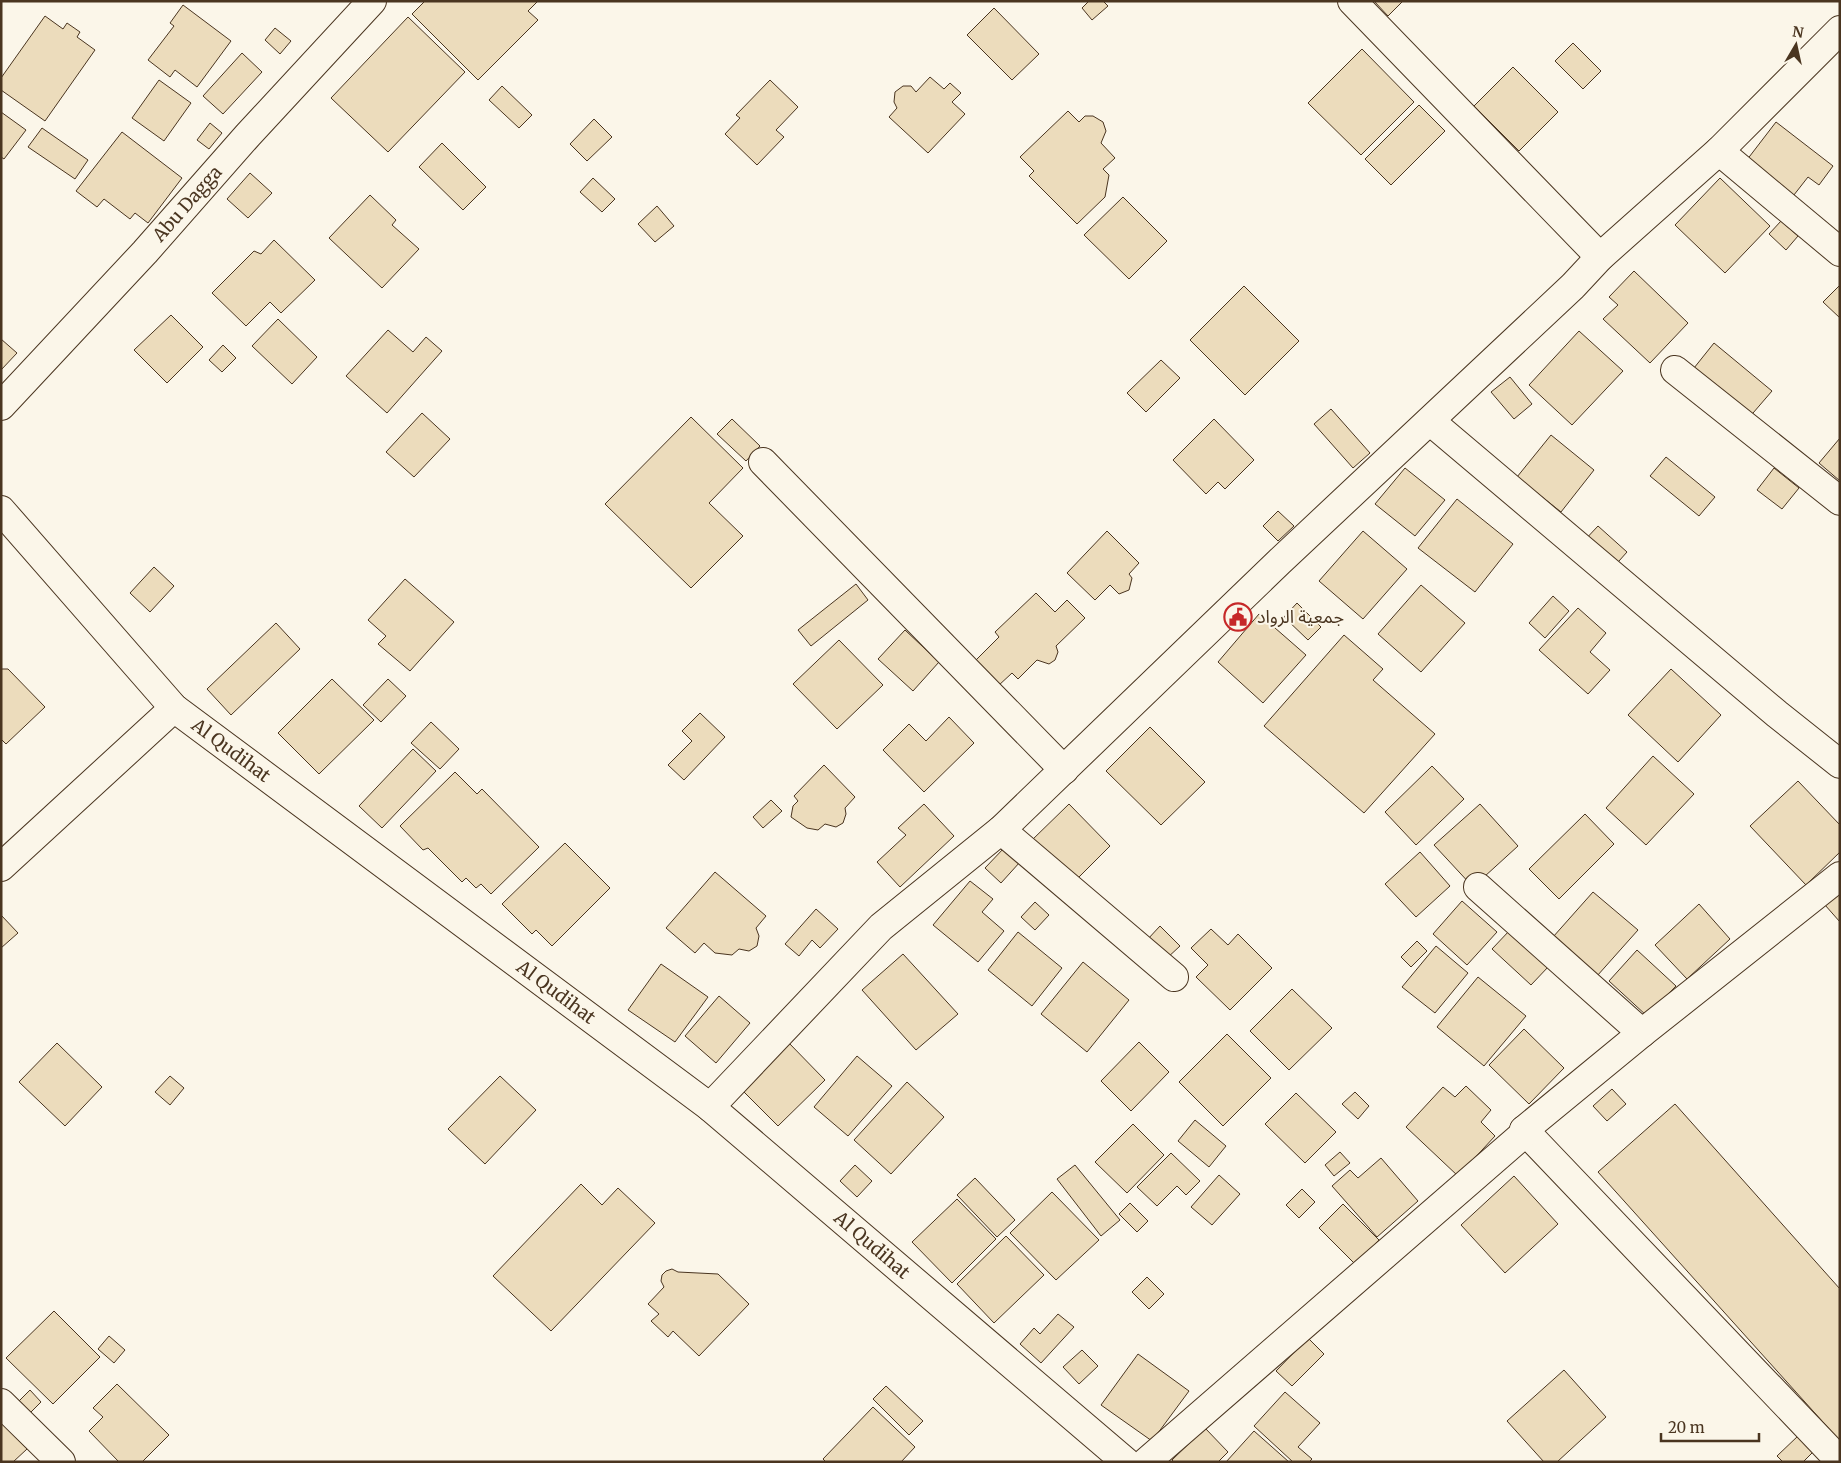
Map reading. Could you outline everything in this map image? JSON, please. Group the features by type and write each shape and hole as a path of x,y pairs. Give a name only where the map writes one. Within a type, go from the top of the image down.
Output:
{"street":[{"path":"1352,1 1600,257"},
{"name":"Abu Dagga","path":"1,406 145,252 248,135 371,2"},
{"path":"710,1107 881,927 1001,830 1141,694 1573,286 1600,257 1719,151 1840,30"},
{"path":"1719,151 1840,252"},
{"path":"1675,370 1840,501"},
{"path":"1430,421 1777,714 1840,764"},
{"path":"763,462 1064,770"},
{"name":"Al Qudihat","path":"1,510 174,708 710,1107 1126,1462"},
{"path":"1,867 174,708"},
{"path":"1001,830 1174,977"},
{"path":"1146,1462 1526,1132 1524,1130 1642,1033 1840,876"},
{"path":"1478,887 1642,1033"},
{"path":"1524,1130 1840,1461"},
{"path":"1,1403 60,1462"}],"building":[{"path":"425,1 538,1 528,11 538,20 478,80 412,14"},
{"path":"1089,1 1103,1 1108,6 1092,20 1082,8"},
{"path":"1374,1 1403,1 1388,16"},
{"path":"183,5 231,41 197,87 175,70 170,77 148,60 174,26 170,23"},
{"path":"994,8 1039,54 1012,80 967,35"},
{"path":"45,16 63,29 67,23 80,32 77,37 95,50 45,121 1,90 1,78"},
{"path":"408,17 465,72 388,152 331,98"},
{"path":"275,28 291,41 280,54 265,40"},
{"path":"1573,43 1601,71 1583,89 1555,61"},
{"path":"1362,49 1414,102 1361,155 1308,103"},
{"path":"242,53 262,72 223,114 203,96"},
{"path":"1513,67 1558,112 1519,151 1474,106"},
{"path":"930,77 944,89 950,83 961,93 952,102 965,114 928,153 889,117 897,108 894,102 895,92 903,86 911,86 916,92"},
{"path":"159,80 191,103 164,141 132,118"},
{"path":"770,80 798,107 776,130 784,137 757,165 725,134 740,118 736,115"},
{"path":"502,86 532,115 519,128 489,100"},
{"path":"1419,105 1445,131 1391,185 1365,159"},
{"path":"1068,111 1079,122 1085,116 1093,116 1103,122 1106,131 1101,143 1115,158 1103,169 1109,175 1105,197 1077,224 1029,176 1034,171 1020,157"},
{"path":"1,112 26,130 4,159 1,157"},
{"path":"594,119 612,137 587,161 570,144"},
{"path":"1776,122 1833,166 1819,185 1808,177 1790,200 1743,165"},
{"path":"210,123 222,133 209,149 197,140"},
{"path":"42,128 88,160 75,179 28,147"},
{"path":"122,132 182,178 148,223 135,213 130,219 104,199 97,207 76,191"},
{"path":"442,143 486,187 463,210 419,167"},
{"path":"250,173 272,193 248,218 227,199"},
{"path":"593,178 615,199 602,212 580,192"},
{"path":"1720,178 1770,226 1725,273 1675,225"},
{"path":"370,195 396,220 392,225 419,249 382,288 329,238"},
{"path":"1123,197 1167,241 1129,279 1084,235"},
{"path":"657,206 674,226 655,242 638,224"},
{"path":"1781,221 1798,236 1786,250 1769,234"},
{"path":"274,240 315,280 281,313 270,302 246,326 212,293 254,251 261,254"},
{"path":"1634,271 1688,323 1650,363 1603,319 1618,305 1609,297"},
{"path":"1840,285 1840,318 1823,302"},
{"path":"1244,286 1299,341 1245,395 1190,340"},
{"path":"171,315 203,347 167,383 134,350"},
{"path":"278,319 317,357 292,384 252,346"},
{"path":"388,330 413,352 426,337 442,351 387,413 346,376"},
{"path":"1579,331 1623,371 1572,425 1529,385"},
{"path":"1,339 17,353 1,370"},
{"path":"1714,343 1772,391 1747,420 1690,373"},
{"path":"223,345 236,358 222,372 209,360"},
{"path":"1161,360 1180,378 1146,412 1127,393"},
{"path":"1510,377 1532,404 1514,419 1491,392"},
{"path":"1331,409 1370,453 1353,468 1314,424"},
{"path":"422,413 450,439 414,477 386,452"},
{"path":"691,417 743,468 709,503 743,536 691,588 605,504"},
{"path":"732,419 760,446 746,461 717,434"},
{"path":"1214,419 1254,460 1225,489 1218,482 1206,494 1173,460"},
{"path":"1551,435 1594,470 1561,512 1517,477"},
{"path":"1840,438 1840,481 1819,463"},
{"path":"1666,457 1715,497 1699,516 1650,476"},
{"path":"1405,468 1445,500 1415,536 1375,504"},
{"path":"1774,468 1799,488 1782,509 1757,490"},
{"path":"1457,499 1513,544 1475,592 1418,548"},
{"path":"1278,511 1294,526 1278,541 1263,526"},
{"path":"1598,526 1627,552 1611,570 1582,543"},
{"path":"1107,531 1139,563 1129,574 1132,578 1129,590 1119,594 1110,585 1095,600 1067,573"},
{"path":"1363,531 1407,569 1363,619 1319,581"},
{"path":"154,567 174,586 150,612 130,593"},
{"path":"405,579 454,622 410,671 378,644 386,636 368,620"},
{"path":"856,584 868,600 811,646 798,630"},
{"path":"1421,585 1465,623 1421,672 1378,634"},
{"path":"1036,593 1055,612 1067,600 1085,618 1056,646 1058,652 1055,660 1049,664 1037,660 1018,679 1012,673 998,686 974,662 999,637 995,632"},
{"path":"1553,596 1569,611 1545,638 1529,623"},
{"path":"1297,603 1321,627 1308,640 1284,617"},
{"path":"1578,608 1606,633 1590,652 1610,670 1588,694 1539,650"},
{"path":"1259,614 1306,655 1263,703 1218,662"},
{"path":"276,623 300,649 231,715 207,689"},
{"path":"905,630 939,662 913,691 878,659"},
{"path":"1344,635 1383,669 1373,680 1435,734 1364,813 1264,726"},
{"path":"839,640 883,685 837,729 793,684"},
{"path":"1,669 8,669 45,707 6,744 1,739"},
{"path":"1671,669 1721,715 1678,762 1628,715"},
{"path":"332,679 374,720 319,774 278,733"},
{"path":"388,679 406,696 381,722 363,705"},
{"path":"700,713 725,737 684,780 668,765 692,741 682,731"},
{"path":"949,717 974,743 924,792 883,750 909,724 926,741"},
{"path":"431,722 459,749 440,769 411,743"},
{"path":"1150,727 1205,782 1161,825 1106,771"},
{"path":"413,749 436,771 382,828 359,806"},
{"path":"1653,756 1694,794 1646,845 1606,808"},
{"path":"824,765 855,797 845,808 846,814 843,823 836,827 825,824 818,830 807,828 791,817 793,806 798,801 794,796"},
{"path":"1432,766 1464,799 1416,845 1385,812"},
{"path":"455,772 477,794 482,789 539,847 491,894 481,884 476,888 466,878 462,882 428,848 423,850 400,826"},
{"path":"1798,781 1840,825 1840,852 1806,885 1750,826"},
{"path":"771,800 782,811 763,828 753,817"},
{"path":"924,804 954,836 900,887 877,862 906,835 898,828"},
{"path":"1069,804 1110,846 1073,883 1031,841"},
{"path":"1480,804 1518,846 1473,887 1434,845"},
{"path":"1585,814 1614,844 1559,899 1529,869"},
{"path":"565,843 610,888 552,946 536,930 532,934 502,904"},
{"path":"1004,848 1020,862 1001,883 985,868"},
{"path":"1420,852 1450,886 1416,917 1385,884"},
{"path":"715,872 766,916 756,928 759,936 757,946 749,951 739,949 732,955 715,953 704,943 695,953 666,928"},
{"path":"970,881 993,899 982,912 1004,931 978,962 933,925"},
{"path":"1593,892 1638,930 1597,976 1553,937"},
{"path":"1840,892 1840,922 1825,905"},
{"path":"1462,901 1497,932 1467,965 1433,934"},
{"path":"1035,902 1049,915 1035,930 1021,917"},
{"path":"1699,904 1730,939 1687,979 1655,945"},
{"path":"816,909 838,929 820,948 812,940 799,956 785,944"},
{"path":"1,915 18,933 1,948"},
{"path":"1160,926 1180,946 1166,959 1147,940"},
{"path":"1211,929 1228,945 1238,934 1272,968 1230,1010 1196,977 1208,965 1191,948"},
{"path":"1510,930 1549,966 1531,985 1492,949"},
{"path":"1018,932 1062,968 1032,1006 988,970"},
{"path":"1417,941 1427,951 1411,967 1401,957"},
{"path":"1436,946 1468,973 1435,1013 1402,987"},
{"path":"1637,950 1676,986 1647,1016 1609,981"},
{"path":"903,954 958,1014 916,1050 862,990"},
{"path":"1083,962 1129,1000 1087,1052 1041,1014"},
{"path":"661,964 708,997 675,1042 628,1010"},
{"path":"1478,977 1526,1016 1484,1066 1437,1027"},
{"path":"1292,989 1332,1028 1289,1070 1250,1031"},
{"path":"719,996 750,1023 716,1063 685,1036"},
{"path":"1524,1029 1564,1068 1529,1104 1489,1065"},
{"path":"1227,1034 1271,1078 1223,1126 1179,1082"},
{"path":"787,1041 825,1080 778,1126 740,1088"},
{"path":"1139,1042 1169,1072 1131,1111 1101,1081"},
{"path":"57,1043 102,1087 65,1126 19,1082"},
{"path":"857,1056 892,1086 848,1136 814,1107"},
{"path":"170,1076 184,1088 170,1105 155,1092"},
{"path":"500,1076 536,1110 485,1164 448,1129"},
{"path":"907,1082 944,1117 891,1174 854,1140"},
{"path":"1466,1086 1491,1110 1481,1122 1495,1136 1458,1176 1406,1127 1443,1087 1455,1097"},
{"path":"1612,1089 1626,1104 1607,1121 1593,1106"},
{"path":"1355,1092 1369,1106 1358,1119 1342,1104"},
{"path":"1296,1093 1336,1132 1305,1163 1265,1124"},
{"path":"1675,1104 1840,1289 1840,1441 1598,1172"},
{"path":"1195,1120 1226,1146 1209,1167 1178,1141"},
{"path":"1133,1124 1164,1155 1127,1193 1095,1162"},
{"path":"1340,1152 1350,1163 1334,1176 1325,1165"},
{"path":"1171,1153 1200,1181 1186,1195 1177,1186 1157,1206 1137,1187"},
{"path":"1381,1158 1418,1201 1377,1237 1332,1186 1350,1170 1358,1178"},
{"path":"855,1165 872,1181 857,1197 840,1181"},
{"path":"1075,1165 1120,1220 1101,1236 1057,1179"},
{"path":"1219,1175 1240,1194 1212,1225 1191,1207"},
{"path":"1514,1176 1558,1224 1505,1273 1461,1225"},
{"path":"975,1178 1015,1220 997,1237 957,1195"},
{"path":"581,1184 602,1205 618,1188 655,1223 551,1331 493,1276"},
{"path":"1302,1189 1315,1202 1299,1218 1286,1205"},
{"path":"1052,1192 1099,1240 1056,1280 1010,1233"},
{"path":"957,1199 996,1239 952,1283 912,1242"},
{"path":"1130,1203 1148,1221 1137,1232 1119,1214"},
{"path":"1343,1204 1379,1240 1355,1264 1319,1228"},
{"path":"1006,1236 1044,1275 994,1323 957,1284"},
{"path":"672,1269 678,1272 718,1274 749,1304 699,1356 673,1331 668,1337 651,1321 659,1314 648,1304 664,1287 661,1281 662,1275"},
{"path":"1147,1277 1164,1294 1149,1309 1132,1292"},
{"path":"54,1311 100,1357 53,1404 6,1358"},
{"path":"1058,1314 1074,1327 1041,1363 1020,1344 1034,1328 1040,1334"},
{"path":"109,1336 125,1350 114,1363 98,1349"},
{"path":"1308,1338 1324,1354 1292,1386 1276,1371"},
{"path":"1082,1350 1098,1366 1079,1384 1063,1367"},
{"path":"1138,1354 1189,1391 1152,1441 1101,1405"},
{"path":"1564,1370 1606,1417 1557,1462 1544,1462 1507,1421"},
{"path":"117,1384 169,1435 142,1462 119,1462 89,1431 103,1417 93,1408"},
{"path":"886,1386 923,1421 909,1435 873,1399"},
{"path":"30,1390 41,1402 24,1419 13,1407"},
{"path":"1285,1392 1320,1423 1298,1447 1312,1459 1309,1462 1293,1462 1254,1426"},
{"path":"873,1407 915,1447 901,1462 826,1462 823,1459"},
{"path":"1,1423 27,1449 13,1462 1,1462"},
{"path":"1205,1428 1228,1452 1218,1462 1174,1462 1172,1460"},
{"path":"1254,1431 1289,1462 1226,1462"},
{"path":"1799,1435 1815,1450 1803,1462 1783,1462 1777,1456"}],"place":[{"name":"جمعية الرواد","path":"1238,617"}]}
